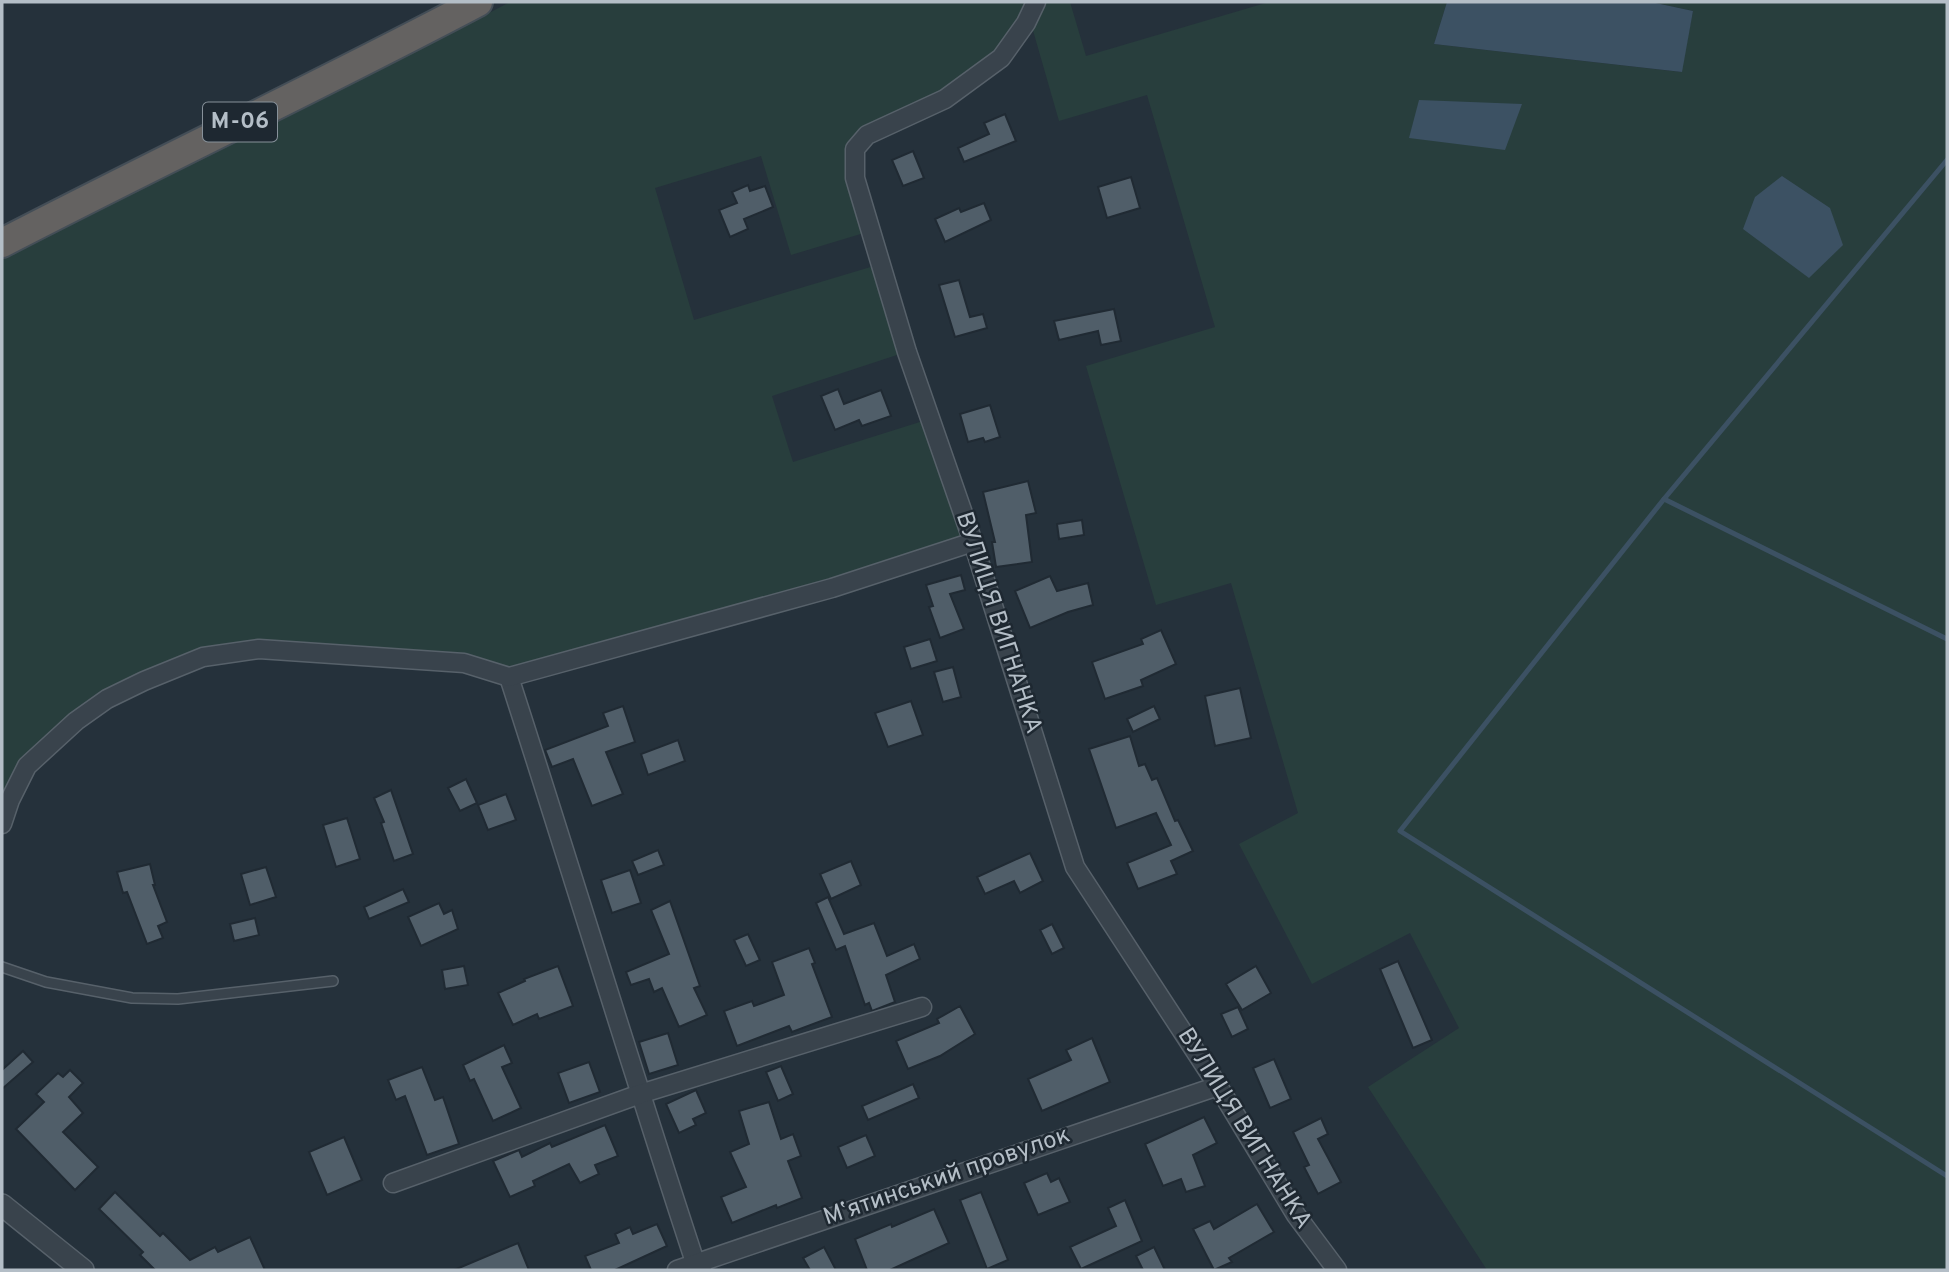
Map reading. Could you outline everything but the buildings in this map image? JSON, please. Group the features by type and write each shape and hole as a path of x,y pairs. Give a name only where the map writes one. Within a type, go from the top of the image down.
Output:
{"highway":[{"name":"М-06","path":"2,243 478,2"}],"street":[{"name":"ВУЛИЦЯ ВИГНАНКА","path":"1036,2 1026,23 1001,58 945,99 867,135 855,149 855,178 907,352 973,542 1075,867 1218,1086 1296,1215 1337,1270"},
{"path":"2,824 10,800 27,766 76,721 107,699 204,657 258,649 464,663 509,677 832,588 973,542"},
{"path":"509,677 640,1094 698,1266"},
{"path":"393,1183 640,1094 922,1007"},
{"name":"Мʼятинський провулок","path":"677,1270 698,1266 1218,1086"},
{"path":"2,1205 83,1270"}],"lane":[{"path":"2,967 46,982 132,999 177,999 333,981"}],"green space":[{"path":"510,2 1028,2 1020,19 996,53 942,93 863,129 864,233 791,255 761,156 655,188 694,320 874,266 900,354 772,396 793,462 923,421 964,538 831,582 509,670 259,643 104,694 2,806 2,260"},
{"path":"1044,2 1070,2 1086,56 1269,2 1447,2 1434,44 1681,72 1693,11 1651,2 1947,2 1947,1270 1487,1270 1368,1087 1459,1028 1410,933 1312,984 1239,844 1298,813 1231,583 1156,605 1086,366 1215,327 1147,95 1059,121 1032,27"}],"water":[{"path":"1447,2 1651,2 1693,11 1682,72 1434,44"},
{"path":"1419,100 1522,104 1505,150 1409,138"},
{"path":"1782,176 1830,208 1843,245 1809,278 1743,229 1755,197"}],"waterway":[{"path":"1947,160 1664,499 1400,831 1947,1176"},
{"path":"1664,499 1947,639"}]}
